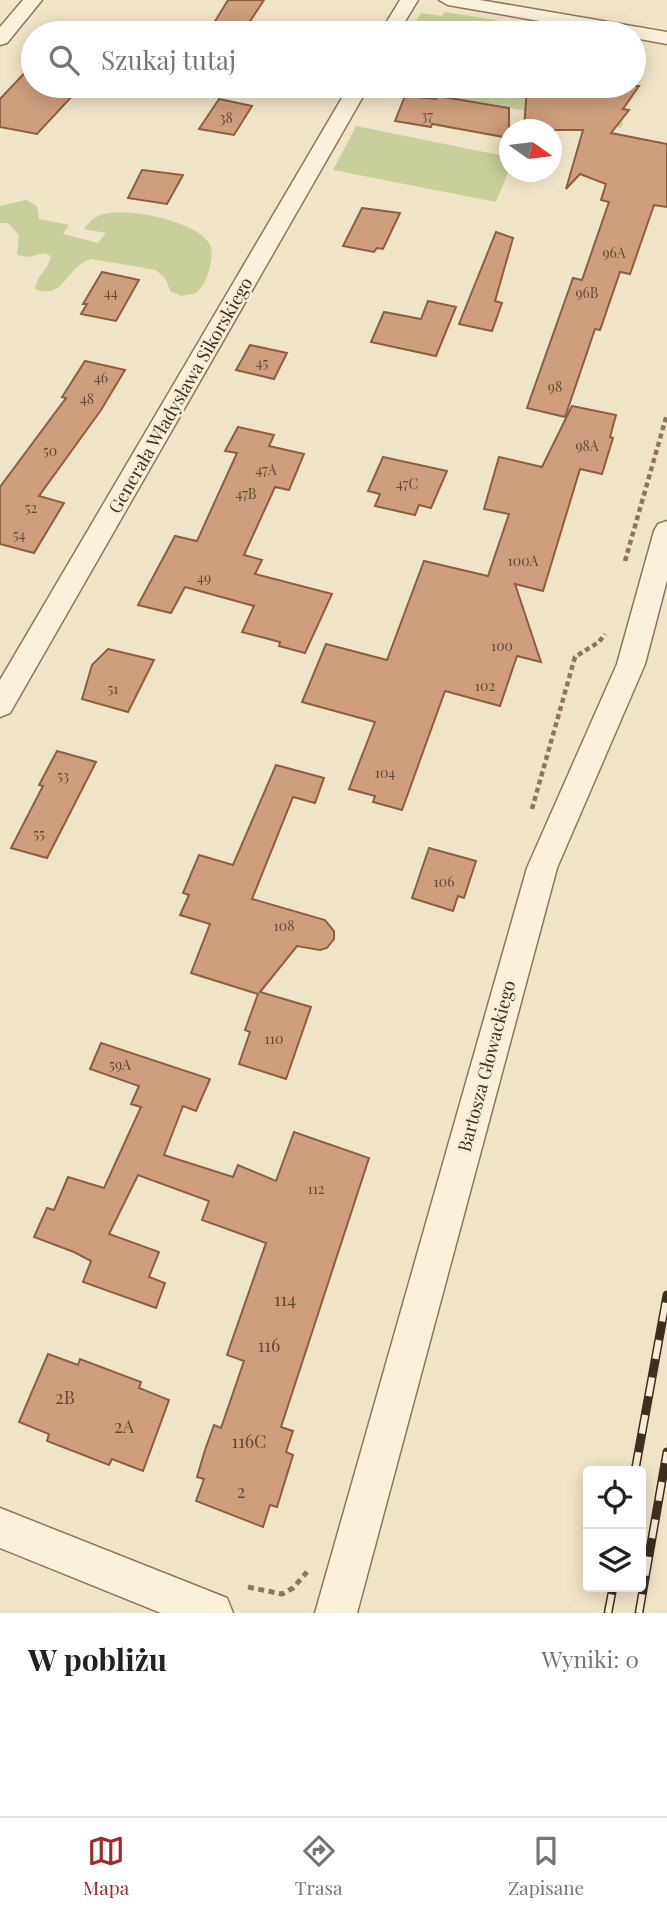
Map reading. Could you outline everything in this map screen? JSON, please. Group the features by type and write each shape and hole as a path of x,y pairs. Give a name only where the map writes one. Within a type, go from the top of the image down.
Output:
{"street":[{"path":"0,39 33,0"},
{"path":"397,21 409,0"},
{"path":"448,0 569,21"},
{"path":"646,34 667,38"},
{"name":"Generała Władysława Sikorskiego","path":"0,705 352,98"},
{"name":"Bartosza Głowackiego","path":"335,1613 542,868 631,664 667,531"},
{"path":"0,1528 212,1613"}],"path":[{"path":"248,1587 282,1594 293,1588 311,1567"}],"green space":[{"path":"445,12 500,21 416,21 421,13 442,16"},
{"path":"455,98 593,98 586,116 623,122 621,128"},
{"path":"356,126 499,155 499,182 504,182 496,202 333,170"},
{"path":"26,200 37,206 39,219 69,225 63,234 98,243 106,233 84,229 96,217 111,213 125,212 158,217 190,228 202,235 211,246 206,280 196,293 181,296 170,291 166,279 156,270 91,259 75,269 59,287 45,291 35,289 51,256 44,253 29,257 17,255 19,235 8,223 0,223 0,206"}],"building":[{"path":"228,0 264,0 250,21 215,21"},
{"path":"21,77 21,98 70,98 37,134 0,127 0,99"},
{"path":"404,98 449,98 509,108 509,119 499,119 499,136 432,124 431,127 395,121"},
{"path":"526,98 631,98 623,109 629,110 611,133 667,144 667,207 654,205 630,274 620,272 600,330 595,329 565,417 527,408 573,278 582,280 609,202 601,200 606,184 580,174 566,189 583,130 562,130 562,119 525,119"},
{"path":"219,99 252,106 234,135 199,129"},
{"path":"142,170 183,175 167,204 128,198"},
{"path":"362,208 400,213 383,249 377,248 374,252 343,246"},
{"path":"496,232 513,238 495,301 502,303 492,331 459,324"},
{"path":"102,272 139,280 116,321 81,314 87,304 83,304"},
{"path":"428,301 456,307 436,356 371,342 384,312 421,319"},
{"path":"250,345 287,353 274,379 236,370"},
{"path":"85,361 125,370 101,410 39,496 64,503 34,553 0,544 0,487 66,398 62,397"},
{"path":"572,406 616,415 610,437 613,438 602,474 580,469 543,591 515,584 541,662 517,656 500,706 445,691 402,810 373,802 375,796 349,789 375,722 302,702 326,644 387,660 424,561 488,576 509,514 484,509 499,457 542,467"},
{"path":"238,427 274,435 269,446 304,454 289,490 275,487 244,555 262,560 255,574 332,594 305,653 279,646 280,642 242,632 254,606 185,587 171,613 138,605 175,536 197,541 237,453 225,451"},
{"path":"383,457 447,471 431,508 419,505 415,515 375,506 380,494 368,491"},
{"path":"108,649 154,660 128,712 82,699 92,665"},
{"path":"57,751 96,762 47,858 11,848 43,786 39,785"},
{"path":"276,765 324,778 315,803 293,797 252,899 325,920 334,931 334,939 327,948 320,950 297,946 260,992 311,1007 286,1079 239,1064 250,1032 245,1030 258,994 191,973 210,924 180,915 189,895 183,893 199,855 233,865"},
{"path":"429,848 476,861 464,898 458,896 453,911 412,898"},
{"path":"101,1043 210,1079 196,1111 183,1106 164,1155 233,1177 238,1165 276,1181 294,1132 369,1158 281,1427 293,1431 286,1452 293,1455 277,1507 270,1505 263,1527 196,1501 204,1479 197,1477 205,1450 214,1425 221,1428 244,1361 227,1355 266,1243 202,1220 209,1201 138,1175 109,1234 159,1252 149,1277 165,1283 156,1308 83,1282 91,1261 34,1237 47,1208 54,1210 68,1177 104,1188 141,1107 131,1104 139,1086 90,1069"},
{"path":"48,1354 78,1365 80,1359 141,1382 139,1388 169,1400 143,1471 112,1459 109,1465 47,1441 49,1434 19,1422"}],"railway":[{"path":"636,1466 667,1295"},
{"path":"639,1613 667,1452"},
{"path":"608,1613 612,1592"}]}
